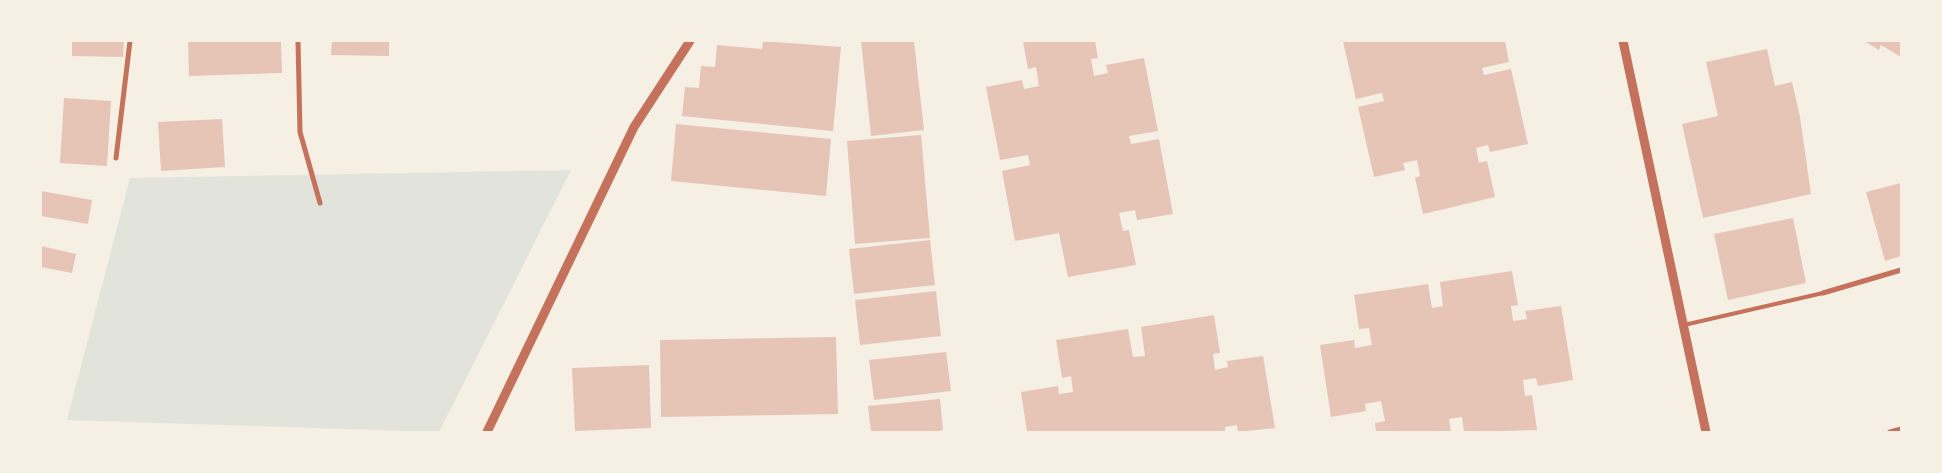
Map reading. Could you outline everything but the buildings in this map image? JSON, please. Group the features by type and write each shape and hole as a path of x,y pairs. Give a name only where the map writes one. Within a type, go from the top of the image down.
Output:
{"street":[{"path":"116,158 130,41"},
{"path":"298,41 300,132 320,203"},
{"path":"487,432 634,127 690,41"},
{"path":"1623,41 1706,432"},
{"path":"1823,292 1901,270"},
{"path":"1890,432 1901,429"}],"lane":[{"path":"1684,325 1823,292"}],"shaded area":[{"path":"571,170 439,432 67,420 130,178"}]}
